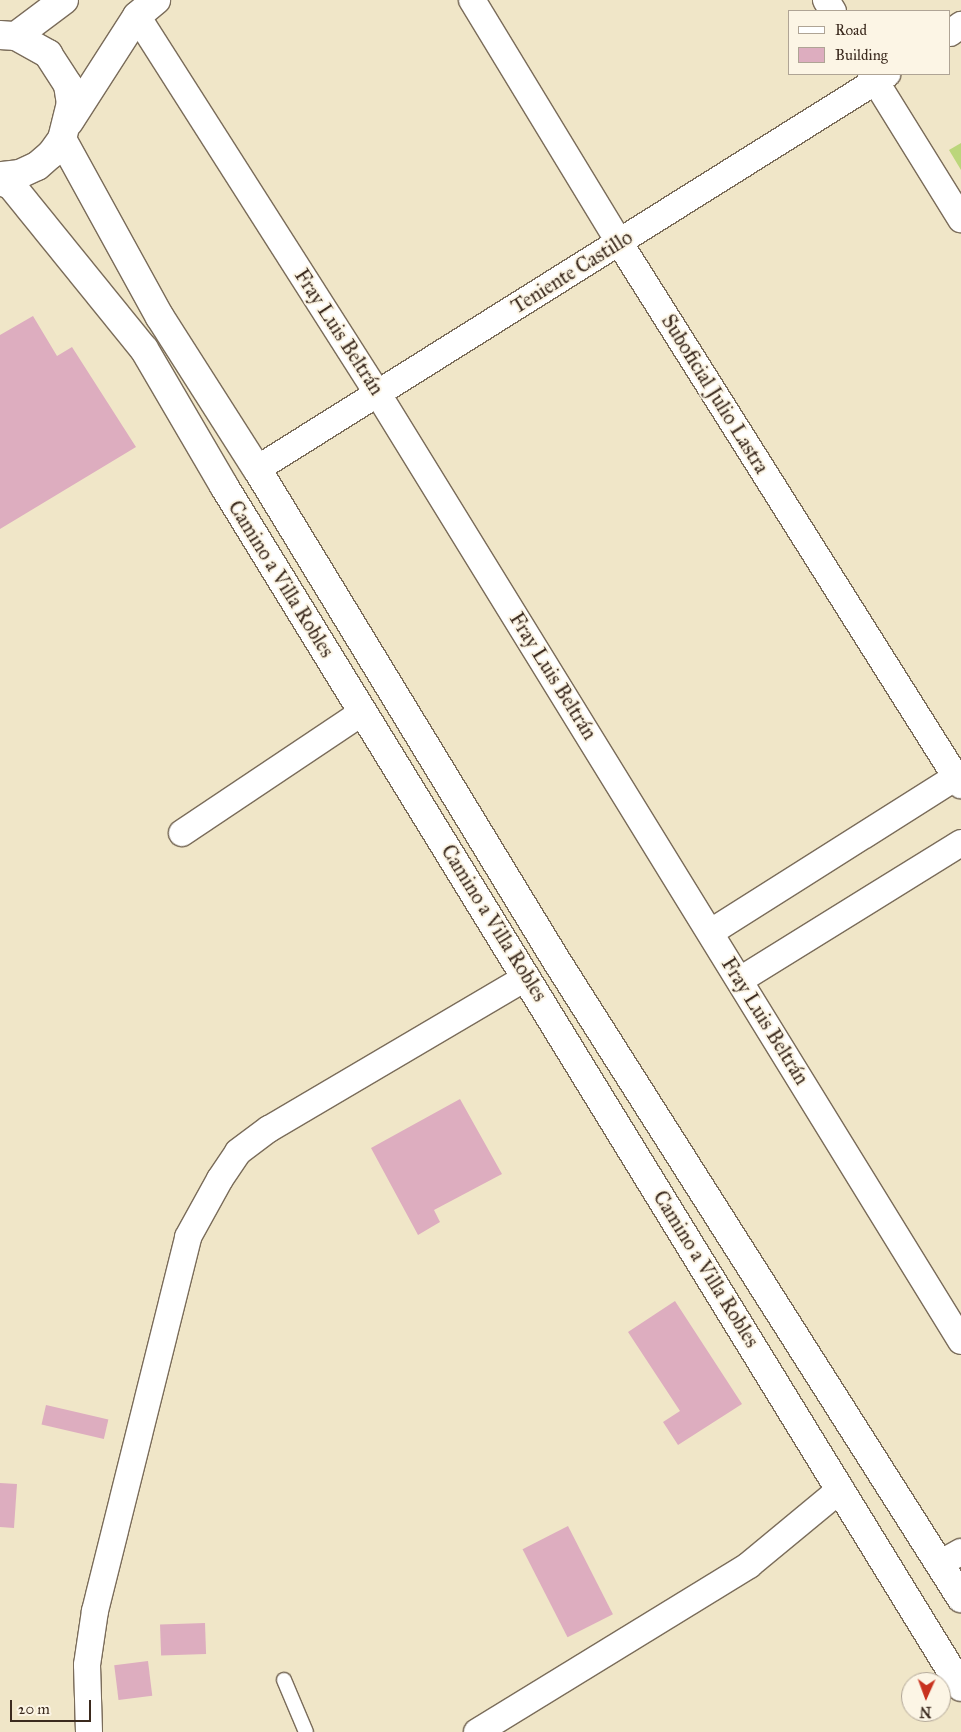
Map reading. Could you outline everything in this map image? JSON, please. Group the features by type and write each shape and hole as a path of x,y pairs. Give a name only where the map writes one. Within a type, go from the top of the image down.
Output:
{"main road":[{"path":"8,36 64,0"},
{"path":"0,176 20,174 37,166 66,130 146,8"},
{"path":"8,36 48,54 60,68 68,85 66,130"},
{"name":"Camino a Villa Robles","path":"66,130 160,316 257,469 556,960 950,1558 961,1598"},
{"name":"Camino a Villa Robles","path":"0,181 11,185 144,349 363,712 961,1687"}],"street":[{"name":"Suboficial Julio Lastra","path":"472,0 619,242 959,779"},
{"name":"Fray Luis Beltrán","path":"146,8 378,394 961,1341"},
{"name":"Teniente Castillo","path":"257,469 619,242 878,76"},
{"path":"878,76 961,219"},
{"path":"182,833 363,712"},
{"path":"710,932 959,779"},
{"path":"740,980 961,843"},
{"path":"89,1732 87,1665 96,1612 188,1237 220,1179 238,1152 270,1128 527,977"},
{"path":"477,1732 749,1565 841,1489"}],"lane":[{"path":"284,1680 306,1732"}],"green space":[{"path":"961,143 961,170 949,150"}],"building":[{"path":"33,316 57,356 72,347 136,447 0,529 0,335"},
{"path":"460,1099 502,1174 434,1210 440,1222 418,1235 371,1148"},
{"path":"675,1301 742,1404 678,1445 663,1422 680,1411 628,1332"},
{"path":"46,1405 108,1419 104,1439 42,1424"},
{"path":"0,1483 17,1484 14,1528 0,1527"},
{"path":"568,1526 613,1614 568,1637 523,1549"},
{"path":"205,1623 206,1654 161,1656 160,1625"},
{"path":"148,1661 152,1696 119,1700 114,1665"}]}
